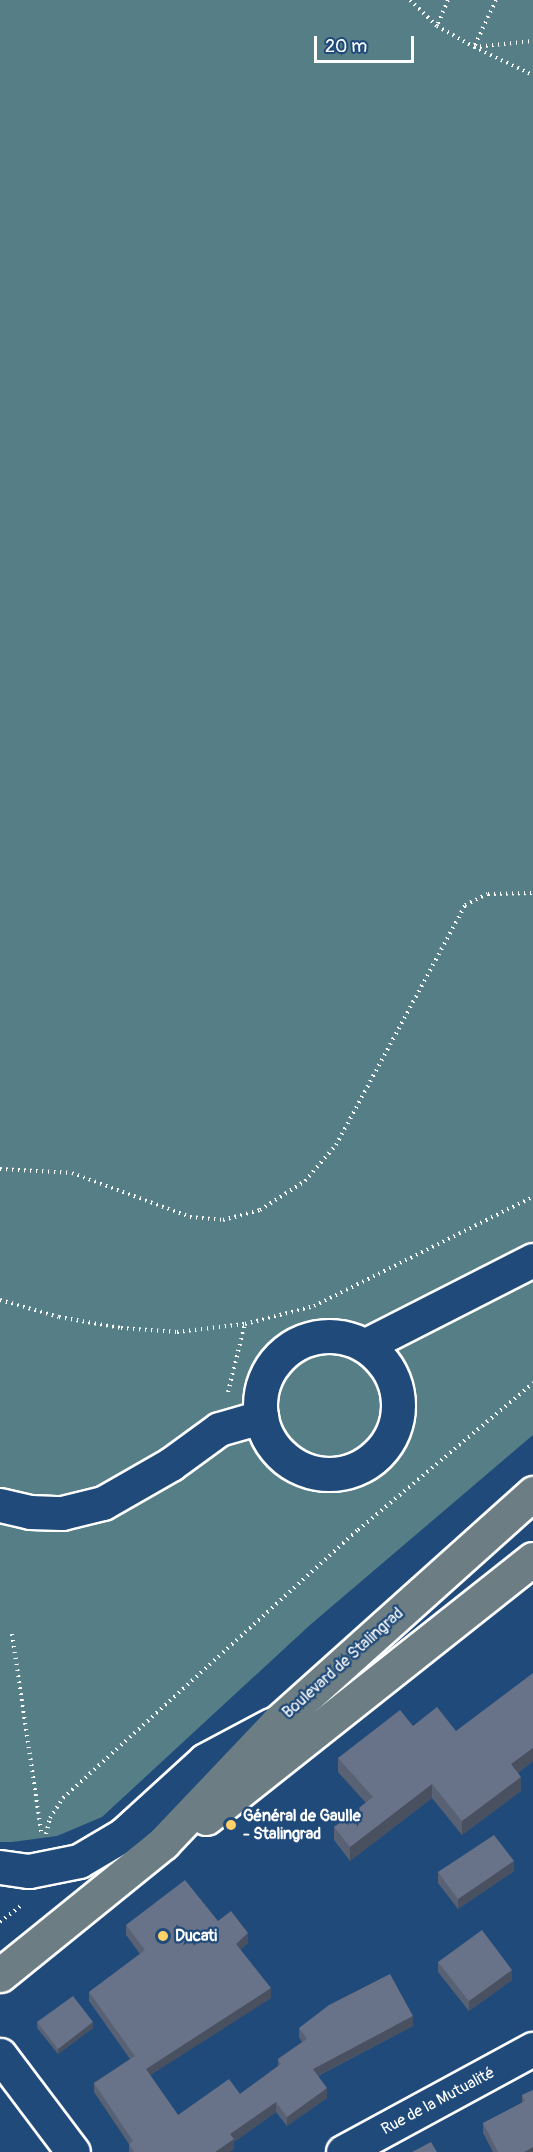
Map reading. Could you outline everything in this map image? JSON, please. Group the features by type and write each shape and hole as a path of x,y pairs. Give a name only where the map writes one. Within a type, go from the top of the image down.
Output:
{"main road":[{"name":"Boulevard de Stalingrad","path":"163,1843 278,1722 533,1493"},
{"name":"Boulevard de Stalingrad","path":"4,1964 163,1843 222,1810 533,1559"}],"street":[{"path":"366,1345 533,1260"},
{"path":"322,1335 344,1337 366,1345 383,1360 394,1381 398,1403 395,1426 384,1447 368,1462 336,1473 302,1469 276,1448 261,1417 260,1394 268,1372 290,1348 322,1335"},
{"path":"0,1505 30,1512 62,1513 103,1503 171,1464 219,1429 261,1417"},
{"path":"0,1867 46,1859 79,1861 123,1835 206,1760 278,1722"},
{"name":"Rue de la Mutualité","path":"343,2152 533,2049"},
{"path":"0,2055 73,2152"}],"path":[{"path":"410,0 437,26 474,47 533,75"},
{"path":"437,26 448,0"},
{"path":"474,47 496,0"},
{"path":"474,47 533,41"},
{"path":"0,1169 72,1173 190,1217 223,1220 260,1210 305,1181 336,1145 465,905 488,894 533,893"},
{"path":"0,1300 59,1317 121,1328 177,1332 245,1324 314,1306 533,1197"},
{"path":"219,1429 245,1324"},
{"path":"0,1922 46,1886 50,1818 63,1798 358,1530 533,1383"},
{"path":"12,1634 46,1859"}],"green space":[{"path":"0,0 533,0 533,1435 310,1625 102,1817 57,1836 12,1842 0,1842"}],"building":[{"path":"533,1673 533,1748 511,1764 521,1777 462,1821 432,1784 350,1847 334,1827 373,1797 338,1758 400,1710 413,1726 437,1707 456,1731"},
{"path":"494,1835 514,1861 458,1899 438,1872"},
{"path":"185,1880 218,1921 231,1911 248,1933 236,1944 271,1988 146,2069 178,2115 229,2079 240,2094 281,2064 278,2059 307,2039 299,2028 329,2005 390,1974 413,2016 313,2069 327,2088 287,2117 276,2102 230,2134 234,2139 215,2152 134,2152 129,2144 133,2141 94,2083 135,2056 89,1992 145,1950 126,1925"},
{"path":"482,1930 512,1970 469,2001 438,1962"},
{"path":"73,1996 93,2022 58,2049 37,2022"},
{"path":"533,2090 533,2147 524,2152 498,2152 483,2123 525,2101 522,2095"},
{"path":"431,2142 437,2152 412,2152"}],"place":[{"name":"Général de Gaulle - Stalingrad","path":"231,1825"},
{"name":"Ducati","path":"163,1936"}]}
